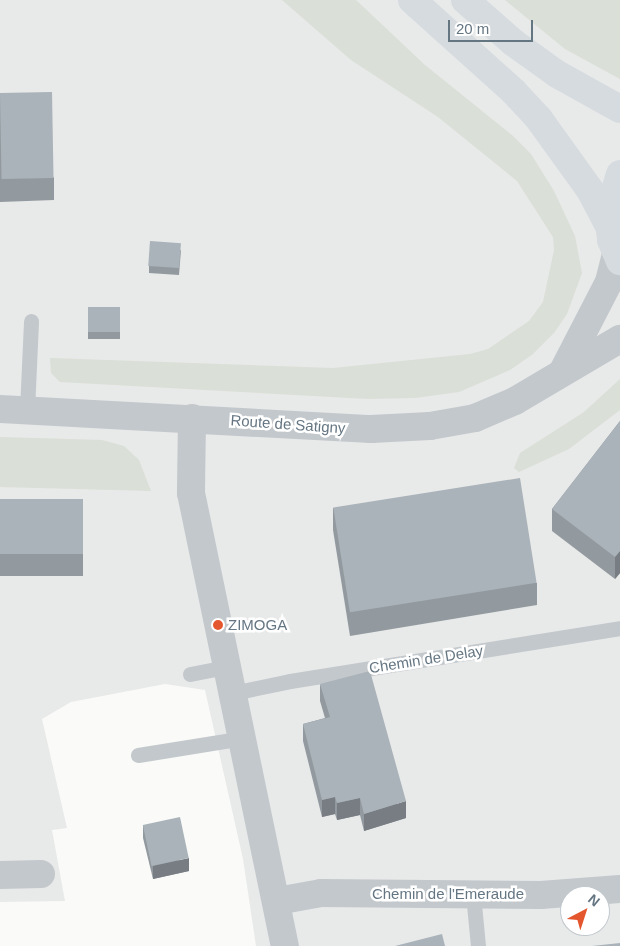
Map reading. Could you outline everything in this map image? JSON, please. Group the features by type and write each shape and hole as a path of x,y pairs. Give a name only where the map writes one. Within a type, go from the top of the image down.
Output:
{"main road":[{"path":"412,0 514,92 539,119 590,190 609,226 618,257"},
{"path":"465,0 514,43 557,74 620,109"},
{"path":"609,226 610,202 620,174"}],"street":[{"path":"563,371 609,282 618,257"},
{"name":"Route de Satigny","path":"0,409 372,429 430,426 475,418 515,401 620,339"},
{"path":"192,418 191,493 277,900 285,946"},
{"path":"0,875 41,874"},
{"name":"Chemin de l'Emeraude","path":"277,900 322,893 541,895 620,889"}],"lane":[{"path":"27,410 31,322"},
{"name":"Chemin de Delay","path":"190,674 230,680 290,681 620,628"},
{"path":"138,756 243,738"},
{"path":"473,894 478,946"}],"shaded area":[{"path":"0,0 620,0 620,946 256,946 243,859 205,690 165,684 71,702 42,719 67,828 52,830 65,901 0,902"},
{"path":"282,0 356,0 425,65 513,136 531,154 554,191 575,236 582,273 567,314 554,333 533,354 510,370 459,392 415,398 368,399 60,382 51,373 50,358 333,368 470,354 488,349 529,321 543,302 554,250 553,237 517,181 438,117 351,60"},
{"path":"505,0 620,0 620,79 565,49"},
{"path":"620,379 620,410 569,449 519,472 514,468 520,453 584,412"},
{"path":"0,437 102,440 124,446 139,460 151,491 0,487"}],"building":[{"path":"52,92 54,178 2,179 0,93"},
{"path":"150,241 181,243 179,268 148,266"},
{"path":"88,307 120,307 120,332 88,332"},
{"path":"620,421 620,551 615,557 552,509"},
{"path":"520,478 537,583 350,612 333,508"},
{"path":"0,499 83,499 83,554 0,554"},
{"path":"370,671 406,801 364,814 360,798 337,803 335,797 322,800 303,724 330,717 320,684"},
{"path":"180,817 189,858 152,866 143,825"},
{"path":"442,934 445,946 395,946"},
{"path":"620,943 620,946 592,946"}],"place":[{"name":"ZIMOGA","path":"218,625"}]}
